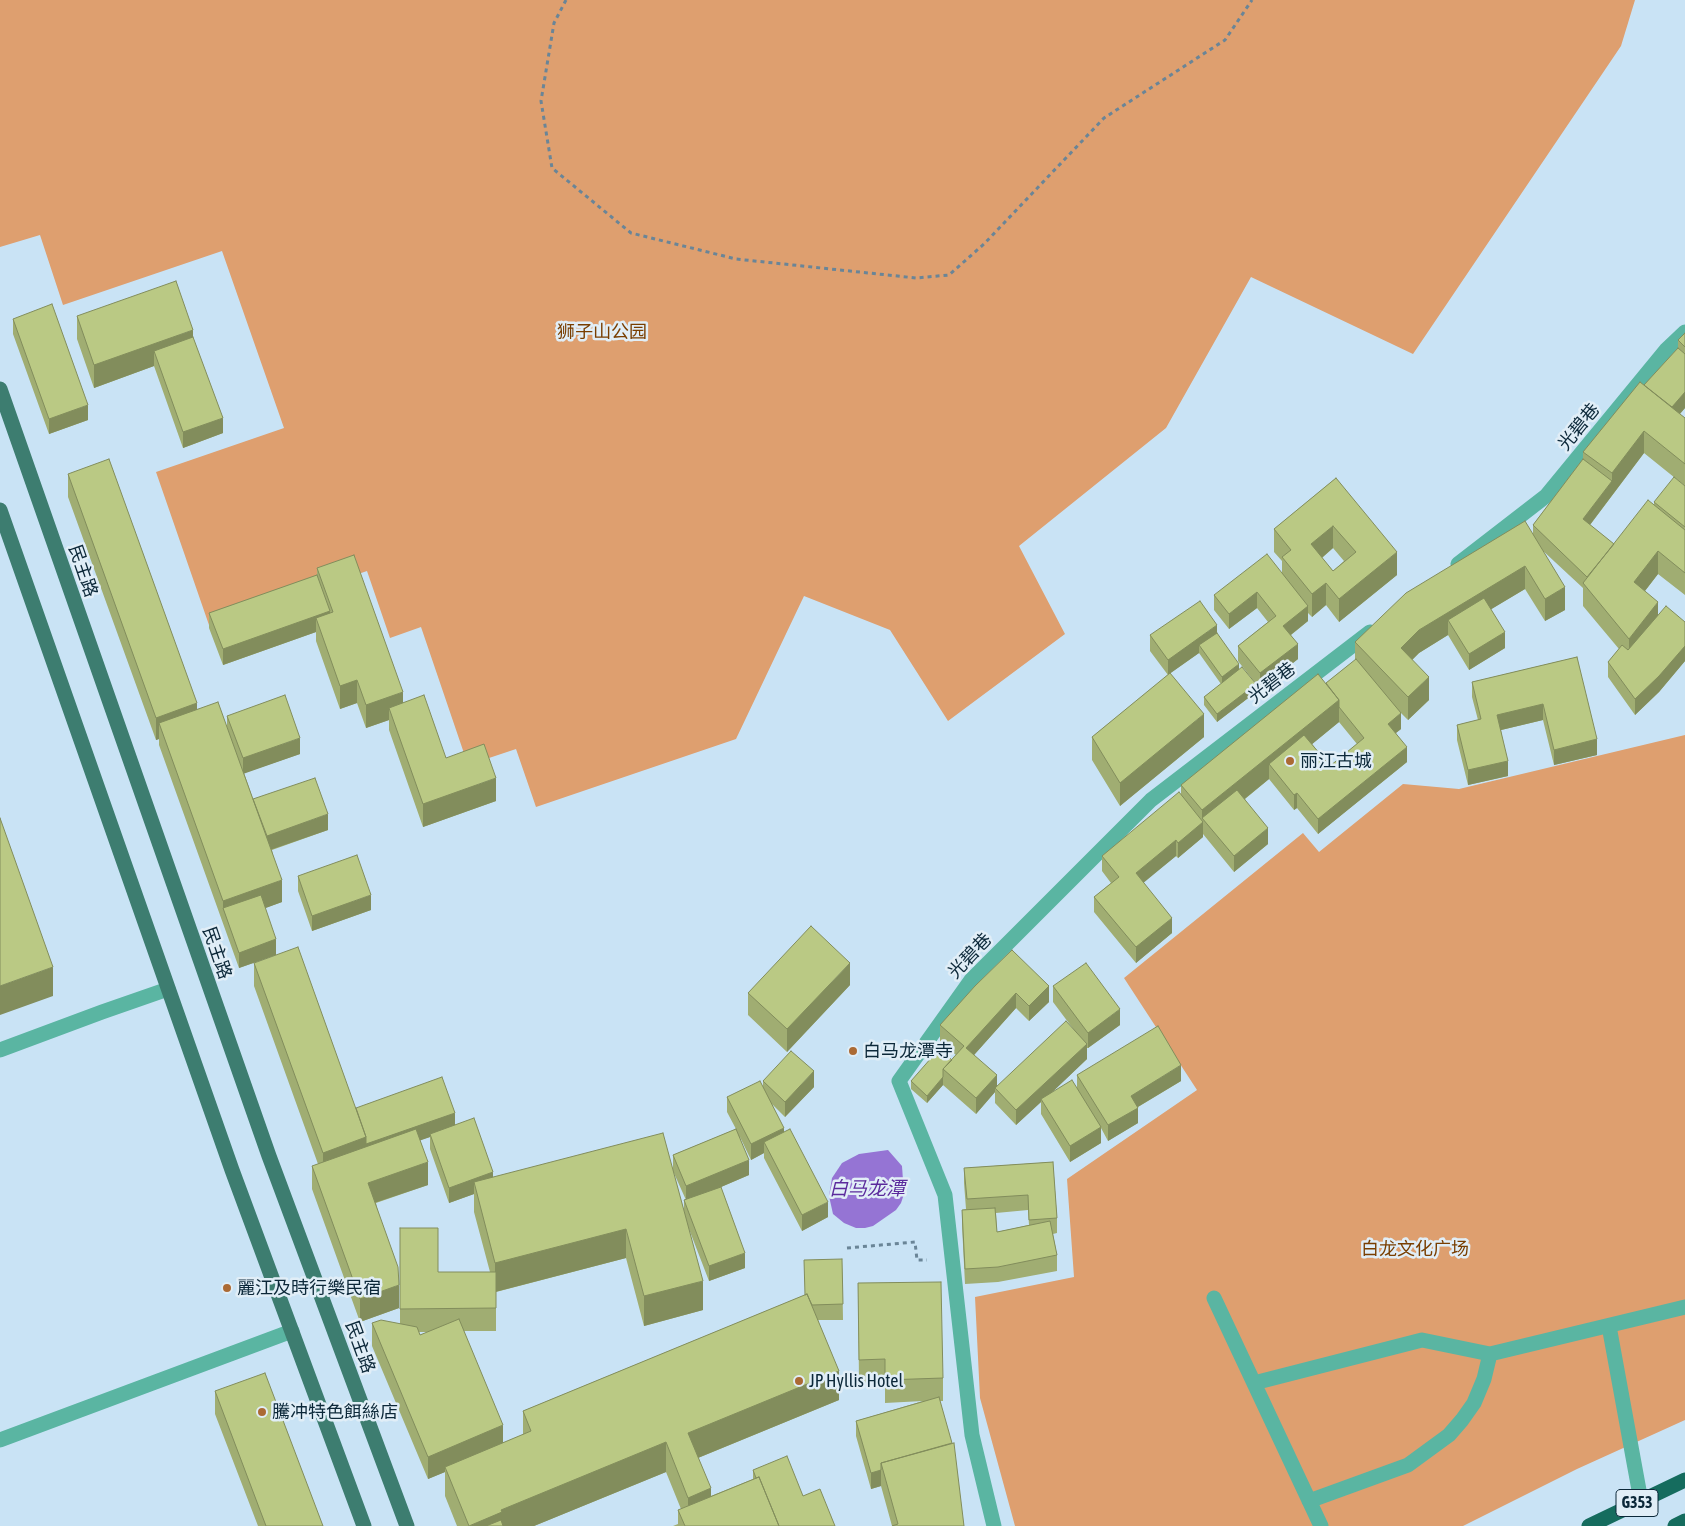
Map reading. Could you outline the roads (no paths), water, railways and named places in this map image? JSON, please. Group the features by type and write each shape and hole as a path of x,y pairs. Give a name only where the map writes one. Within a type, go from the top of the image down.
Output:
{"highway":[{"name":"G353","path":"1588,1526 1685,1480"},
{"name":"G353","path":"1676,1526 1685,1522"}],"main road":[{"name":"民主路","path":"0,389 266,1147 406,1526"},
{"path":"0,510 232,1170 364,1526"}],"street":[{"name":"光碧巷","path":"1448,572 1546,496 1666,350 1685,332"},
{"name":"光碧巷","path":"994,1526 972,1436 946,1195 899,1081 971,980 1151,800 1378,625"},
{"path":"0,1050 168,989"},
{"path":"1214,1298 1321,1526"},
{"path":"1254,1383 1422,1340 1490,1354 1685,1307"},
{"path":"1609,1326 1641,1501"},
{"path":"0,1440 292,1331"},
{"path":"1309,1501 1408,1464 1449,1436 1474,1402 1484,1379 1490,1354"}],"water":[{"name":"白马龙潭","path":"888,1150 902,1166 904,1194 901,1203 896,1210 873,1226 856,1228 844,1223 833,1214 829,1196 832,1178 842,1163 859,1154"}],"place":[{"name":"丽江古城","path":"1290,761"},
{"name":"白马龙潭寺","path":"853,1051"},
{"name":"麗江及時行樂民宿","path":"227,1288"},
{"name":"JP Hyllis Hotel","path":"799,1381"},
{"name":"騰冲特色餌絲店","path":"262,1412"}],"park label":[{"name":"狮子山公园","path":"602,332"},
{"name":"白龙文化广场","path":"1415,1249"}]}
